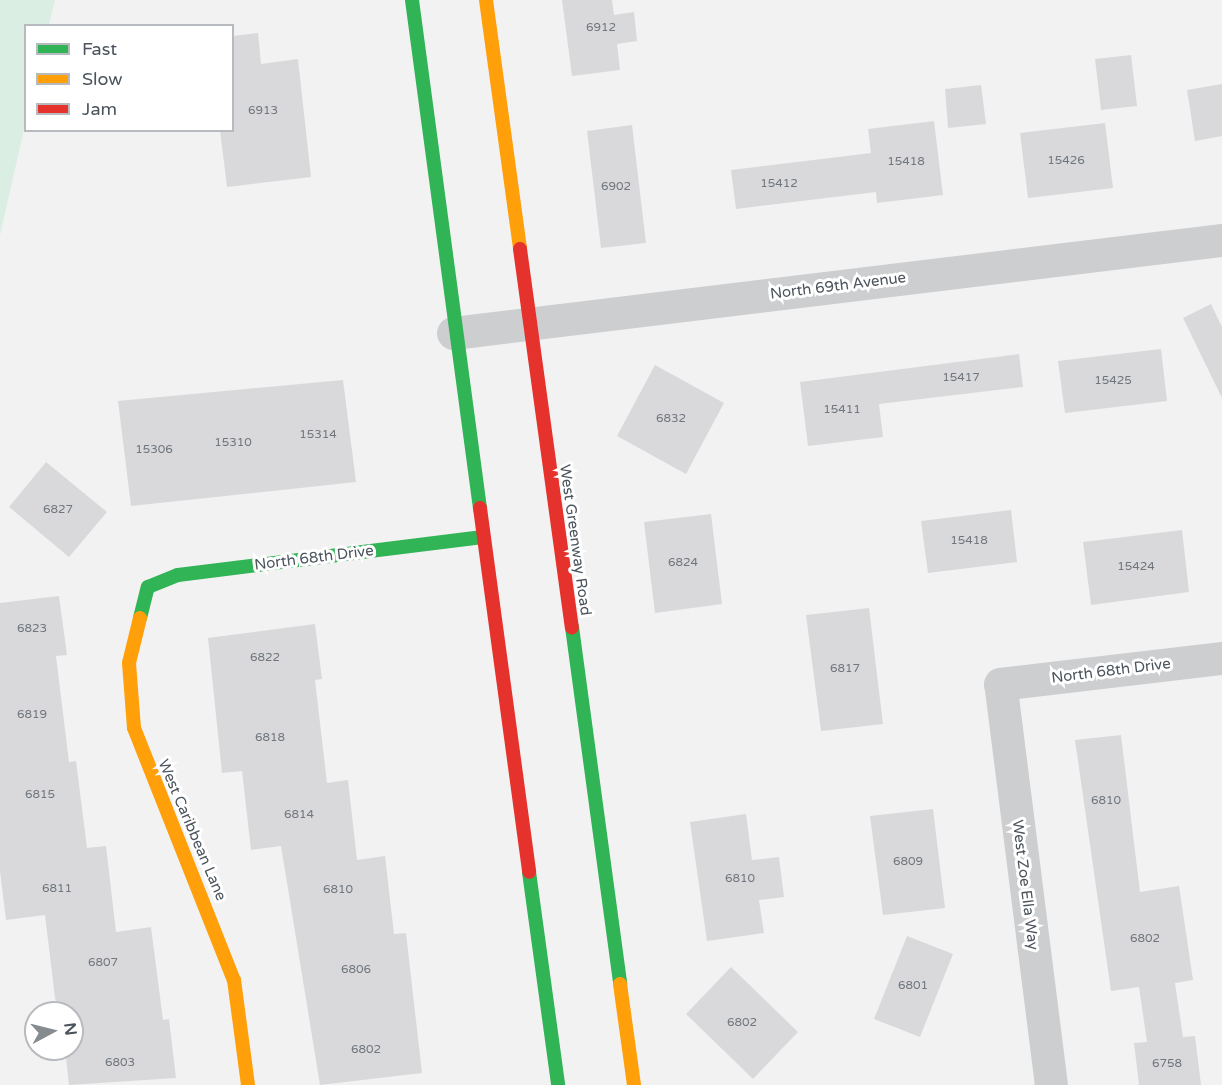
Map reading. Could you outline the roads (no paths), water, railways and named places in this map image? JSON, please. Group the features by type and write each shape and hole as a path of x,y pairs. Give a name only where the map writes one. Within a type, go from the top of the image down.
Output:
{"street":[{"path":"412,0 453,333 558,1085"},
{"name":"West Greenway Road","path":"486,0 528,323 634,1085"},
{"name":"North 69th Avenue","path":"453,333 1222,240"},
{"name":"North 68th Drive","path":"148,587 178,575 482,537"},
{"name":"West Caribbean Lane","path":"148,587 129,663 134,728 234,980 248,1085"},
{"name":"North 68th Drive","path":"1000,684 1222,658"},
{"name":"West Zoe Ella Way","path":"1000,684 1051,1085"}]}
